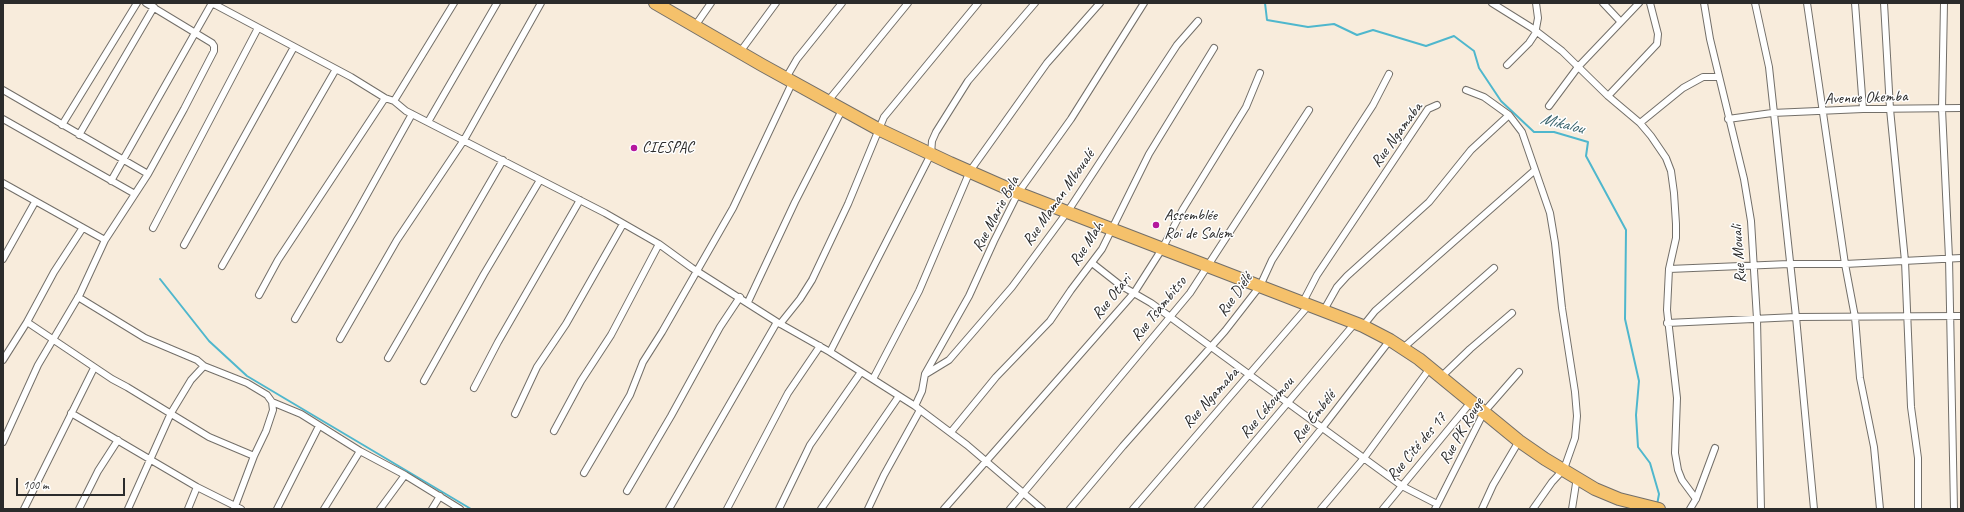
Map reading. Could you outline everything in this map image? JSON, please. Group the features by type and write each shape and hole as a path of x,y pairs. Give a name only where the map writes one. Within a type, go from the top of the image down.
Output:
{"highway":[{"path":"655,3 878,129 931,154 1018,193 1113,228 1162,249 1208,265 1359,324 1403,348 1545,459 1595,488 1618,499 1655,508"}],"street":[{"path":"62,125 137,3"},
{"path":"3,442 52,339 78,297 104,240 148,174 214,51 214,46 212,43 146,3"},
{"path":"111,181 212,3 336,69 385,98 394,101 412,114 580,200 659,244 779,323 830,352 900,396 951,432 986,460 1042,509"},
{"path":"394,101 454,3"},
{"path":"428,122 497,3"},
{"path":"340,339 397,240 464,140 541,3"},
{"path":"695,26 710,3"},
{"path":"740,52 776,3"},
{"path":"584,473 630,395 643,362 698,271 733,208 798,59 842,3"},
{"path":"828,101 908,3"},
{"path":"669,509 779,323 800,299 812,280 848,204 884,117 978,3"},
{"path":"830,352 931,154 932,141 936,132 968,81 1035,3"},
{"path":"873,379 918,291 970,171 1048,63 1100,3"},
{"name":"Rue Marie Bela","path":"914,406 922,391 925,374 969,296 1018,193 1071,119 1144,3"},
{"path":"1492,3 1535,30 1562,51 1608,96 1640,123 1659,147 1671,171 1676,238 1669,269 1667,323 1676,384 1676,463 1682,480 1696,499"},
{"path":"1507,65 1530,43 1535,34 1538,18 1536,3"},
{"path":"1603,3 1620,21"},
{"path":"1549,106 1578,67 1620,21 1639,3"},
{"path":"1608,96 1657,44 1658,34 1650,3"},
{"name":"Rue Mouali","path":"1704,3 1718,77 1747,193 1752,236 1757,319 1761,509"},
{"path":"1755,3 1769,67 1772,113 1796,317 1814,509"},
{"path":"1807,3 1845,264 1855,317 1860,378 1874,447 1880,509"},
{"path":"1855,3 1863,109"},
{"path":"1884,3 1890,109 1905,261 1912,407 1918,458 1918,509"},
{"path":"1944,3 1942,109 1949,258 1954,509"},
{"path":"79,135 154,8"},
{"name":"Rue Maman Mboualé","path":"925,374 949,360 960,349 1012,287 1068,211 1177,45 1198,21"},
{"path":"153,228 258,28"},
{"path":"184,245 294,47"},
{"name":"Rue Mah","path":"951,432 996,377 1050,321 1102,249 1150,154 1214,48"},
{"path":"222,266 336,69"},
{"name":"Rue Otari","path":"944,509 1134,293 1162,249 1183,209 1246,108 1260,73"},
{"name":"Rue Diélé","path":"1070,509 1123,446 1210,348 1260,286 1272,260 1375,100 1390,74"},
{"path":"1640,123 1683,88 1703,77 1718,77"},
{"path":"3,90 79,135 123,158 148,174"},
{"path":"1466,90 1484,97 1509,115 1526,141 1550,213 1577,409 1575,438 1564,469 1537,502 1534,509"},
{"path":"259,295 278,260 385,98"},
{"name":"Rue Ngamaba","path":"1133,509 1197,433 1249,375 1306,304 1317,275 1428,109 1437,105"},
{"path":"748,302 794,202 843,108"},
{"name":"Avenue Okemba","path":"1728,119 1772,113 1824,112 1863,109 1961,108"},
{"name":"Rue Tsambitso","path":"1010,509 1025,493 1190,293 1309,110"},
{"path":"295,319 412,114"},
{"path":"1324,310 1338,287 1347,276 1428,202 1470,150 1509,115"},
{"path":"3,119 135,194"},
{"path":"388,358 503,160"},
{"name":"Rue Lékoumou","path":"1198,509 1288,403 1359,324 1535,170"},
{"path":"424,381 484,274 540,180"},
{"path":"3,183 82,229 104,240"},
{"path":"474,388 498,342 580,200"},
{"path":"3,259 35,202"},
{"path":"515,414 537,367 566,324 623,224"},
{"path":"3,360 27,322 54,272 82,229"},
{"path":"554,431 581,382 611,335 659,244"},
{"path":"1669,269 1790,264 1845,264 1961,258"},
{"path":"1092,263 1112,280 1170,317 1210,348 1402,486 1436,507"},
{"path":"1403,348 1494,268"},
{"path":"71,413 197,487 237,508 254,456 266,431 273,410 272,402 267,395 247,383 204,366 197,360 145,338 78,297"},
{"path":"627,491 671,416 720,327 740,297"},
{"path":"1441,377 1470,349 1512,313"},
{"path":"1667,323 1796,317 1908,315 1961,316"},
{"path":"27,322 94,368 209,437 254,456"},
{"name":"Rue Embélé","path":"1256,509 1322,428 1390,340"},
{"path":"727,509 788,393 820,346"},
{"path":"128,509 149,458 171,413 191,380 204,366"},
{"path":"24,509 94,368"},
{"path":"1321,509 1364,458 1430,368"},
{"path":"779,509 810,445 862,372"},
{"name":"Rue PK Rouge","path":"1436,507 1484,412 1519,372"},
{"path":"821,509 900,396"},
{"path":"272,402 292,409 360,451 405,475 460,509"},
{"name":"Rue Cité des 17","path":"1383,509 1472,402"},
{"path":"868,509 884,475 920,410"},
{"path":"276,509 319,426"},
{"path":"79,509 98,472 118,440"},
{"path":"1482,509 1493,485 1519,440"},
{"path":"1690,509 1696,499 1715,448"},
{"path":"324,509 360,451"},
{"path":"380,509 405,475"},
{"path":"1572,509 1577,477"},
{"path":"188,509 197,487"},
{"path":"432,509 440,496"}],"waterway":[{"name":"Mikalou","path":"1265,3 1267,20 1308,27 1334,24 1357,35 1373,30 1426,46 1454,36 1474,51 1479,68 1501,101 1534,132 1554,132 1588,142 1586,156 1626,230 1625,319 1639,381 1636,415 1638,447 1650,463 1659,494 1657,505"},
{"path":"160,279 209,341 247,376 471,509"}],"place":[{"name":"CIESPAC","path":"634,148"},
{"name":"Assemblée Roi de Salem","path":"1156,225"}]}
